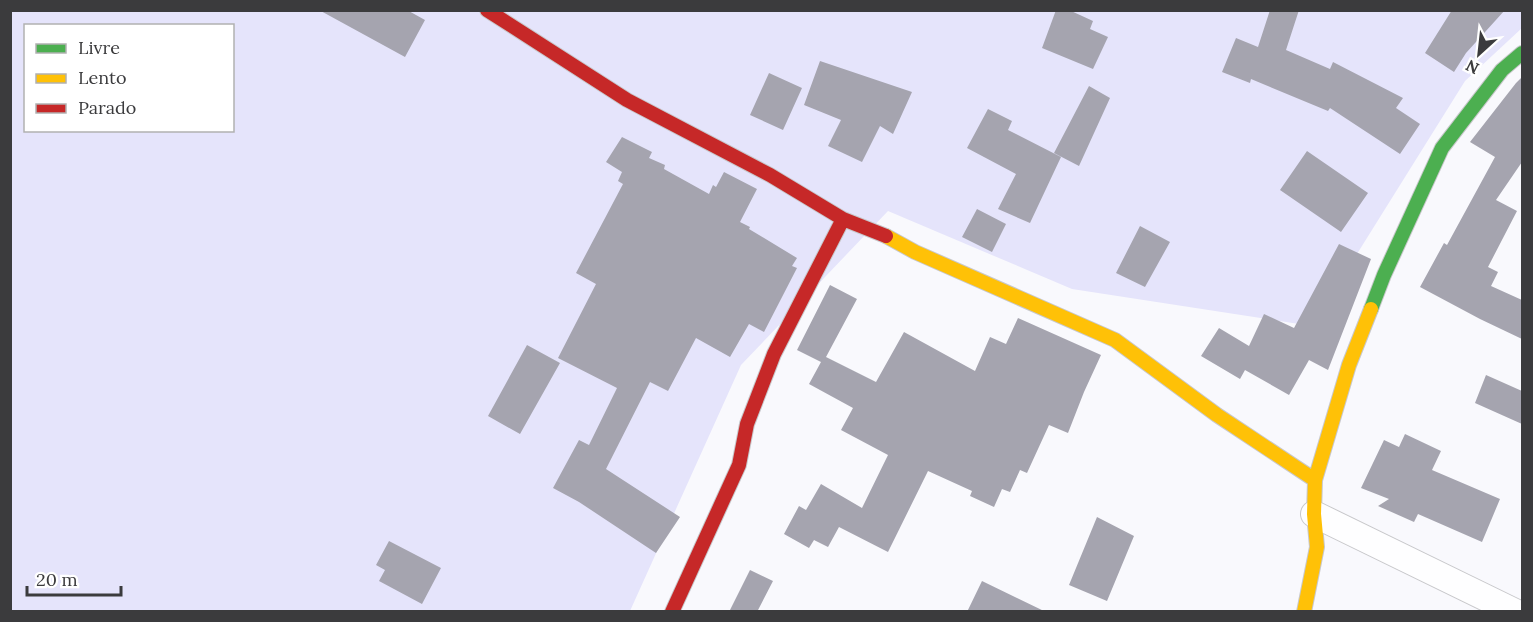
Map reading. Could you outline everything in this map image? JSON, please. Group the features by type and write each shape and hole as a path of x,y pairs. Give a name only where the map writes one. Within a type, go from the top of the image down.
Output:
{"street":[{"path":"487,10 627,100 770,175 843,219 876,231 925,256 1115,340 1217,415 1315,480"},
{"path":"1304,612 1317,547 1314,514 1315,480 1349,365 1384,275 1442,148 1502,70 1522,53"},
{"path":"672,612 739,465 747,424 774,354 843,219"},
{"path":"1314,514 1515,612"}],"shaded area":[{"path":"1522,10 1522,28 1465,81 1312,326 1072,289 888,211 741,365 630,611 11,612 10,11"}],"building":[{"path":"319,10 407,10 425,20 405,57"},
{"path":"1056,10 1069,10 1093,21 1090,29 1108,37 1093,69 1042,48"},
{"path":"1270,10 1299,10 1286,50 1330,69 1333,62 1403,98 1396,108 1420,124 1400,154 1330,108 1328,111 1251,79 1250,83 1222,72 1236,38 1258,47"},
{"path":"1452,10 1505,10 1466,53 1454,72 1425,53"},
{"path":"820,61 912,92 893,134 880,126 862,162 828,146 841,120 804,105"},
{"path":"769,73 802,88 783,130 750,115"},
{"path":"1522,77 1522,162 1496,200 1517,211 1488,267 1498,272 1491,286 1522,300 1522,339 1420,287 1444,243 1447,245 1495,157 1470,142"},
{"path":"1089,86 1110,98 1079,166 1054,153"},
{"path":"988,109 1012,121 1008,130 1061,157 1030,223 998,209 1016,174 967,148"},
{"path":"622,137 652,152 649,158 665,165 664,169 709,194 713,185 716,187 724,172 757,189 740,222 797,258 792,266 797,268 764,332 749,324 730,357 696,338 668,391 650,382 606,469 680,517 656,553 579,502 553,488 579,440 589,445 617,388 558,358 596,284 576,273 623,184 618,181 622,172 606,162"},
{"path":"1307,151 1368,193 1341,232 1280,190"},
{"path":"977,209 1006,224 992,252 962,237"},
{"path":"1140,226 1170,242 1145,287 1116,273"},
{"path":"1339,244 1371,259 1328,370 1309,360 1289,395 1245,370 1240,379 1201,356 1219,328 1249,346 1264,314 1294,328"},
{"path":"830,285 857,299 826,357 876,382 904,332 975,371 990,337 1006,344 1018,318 1101,355 1068,433 1049,425 1027,473 1020,470 1010,492 1002,489 994,507 970,496 972,491 928,471 888,552 839,527 828,547 814,540 809,548 784,534 799,506 806,510 821,484 862,508 888,455 841,430 853,408 809,384 821,362 797,350"},
{"path":"527,345 560,363 520,434 488,416"},
{"path":"1486,375 1522,391 1522,424 1475,403"},
{"path":"1405,434 1441,451 1432,470 1500,499 1482,542 1418,514 1414,522 1378,506 1389,499 1361,488 1384,440 1399,447"},
{"path":"1097,517 1134,536 1107,601 1069,585"},
{"path":"389,541 441,568 422,604 379,581 385,570 376,565"},
{"path":"750,570 773,581 757,612 729,612"},
{"path":"982,581 1046,612 967,612"}],"traffic: fast":[{"path":"1371,309 1384,275 1442,148 1502,70 1522,53"}],"traffic: slow":[{"path":"886,236 915,252 1115,340 1217,415 1315,480"},
{"path":"1304,612 1317,547 1314,514 1315,480 1349,365 1371,309"}],"traffic: jam":[{"path":"487,10 627,100 770,175 843,219 886,236"},
{"path":"672,612 739,465 747,424 774,354 843,219"}]}
